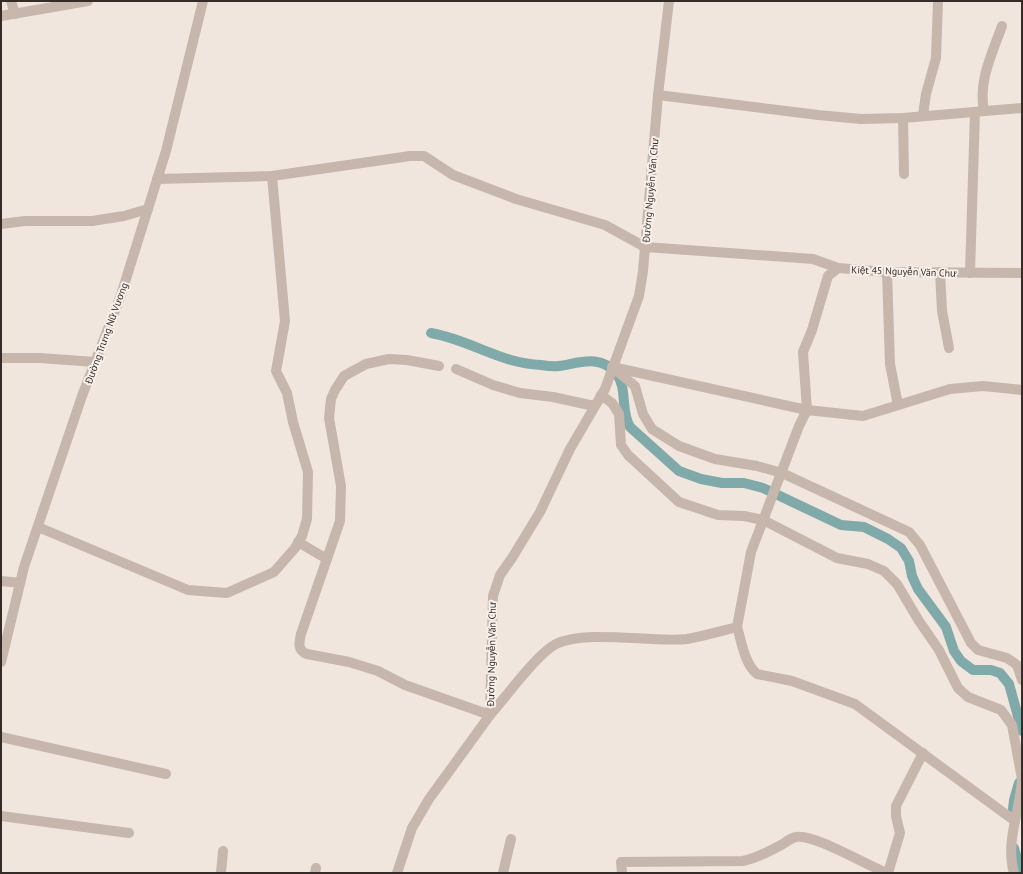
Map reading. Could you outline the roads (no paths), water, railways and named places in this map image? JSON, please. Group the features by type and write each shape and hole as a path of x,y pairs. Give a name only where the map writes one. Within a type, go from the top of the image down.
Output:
{"street":[{"path":"11,1 15,14"},
{"path":"1,16 88,1"},
{"name":"Đường Trưng Nữ Vương","path":"1,662 20,583 38,527 95,362 121,295 158,179 203,1"},
{"name":"Đường Nguyễn Văn Chư","path":"397,873 412,828 429,799 490,715 493,596 500,575 540,512 570,449 603,392 639,296 645,247 658,94 670,1"},
{"path":"923,115 926,94 936,58 938,1"},
{"path":"970,273 983,81 1002,26"},
{"path":"658,94 861,119 903,118 923,115 1022,108"},
{"path":"903,118 904,174"},
{"path":"158,179 272,176 410,156 424,156 453,175 516,199 605,225 645,247"},
{"path":"38,527 188,590 227,593 274,572 301,544 308,512 308,472 293,422 287,393 276,371 285,321 272,176"},
{"path":"1,224 25,221 92,222 124,216 148,209"},
{"name":"Kiệt 45 Nguyễn Văn Chư","path":"645,247 813,259 838,268 887,272 1022,273"},
{"path":"838,268 828,276 812,330 803,352 807,410 799,426 751,552 738,627 750,666 757,674 792,681 855,704 1015,821"},
{"path":"887,272 890,364 898,405"},
{"path":"940,272 942,311 949,348"},
{"path":"1,358 40,358 95,362"},
{"path":"439,366 407,360 389,359 366,364 344,376 338,383 331,398 329,418 341,486 340,521 324,557 301,634 300,648 302,652 378,671 405,685 490,715 542,655 555,645 564,641 593,637 686,639 738,627"},
{"path":"456,369 506,389 594,406"},
{"path":"611,371 807,410 863,416 950,389 983,386 1022,390"},
{"path":"611,371 635,386 643,414 652,429 679,446 715,459 757,466 781,474 909,532 920,545 971,643 978,650 1007,658 1016,665 1022,680"},
{"path":"603,392 619,414 620,438 624,450 633,462 673,497 687,506 712,514 763,520 837,558 878,567 891,576 939,650 958,688 963,694 973,700 997,707 1008,718 1012,725 1022,779 1010,846 1011,863 1014,873"},
{"path":"301,544 324,557"},
{"path":"1,581 20,583"},
{"path":"1,737 166,774"},
{"path":"622,873 621,862 743,861 758,856 790,839 800,836 814,839 887,873 900,833 896,816 896,806 923,753"},
{"path":"1,816 129,833"},
{"path":"503,873 511,839"},
{"path":"221,873 223,851"}],"waterway":[{"path":"431,333 445,336 498,356 526,363 548,366 559,366 589,361 603,363 610,367 620,379 625,414 630,427 679,471 701,479 722,483 744,483 763,488 841,525 864,527 888,539 901,548 909,561 912,576 918,589 946,627 954,651 961,661 973,670 991,670 1000,673 1009,684 1022,731"},
{"path":"1012,818 1014,800 1019,783"},
{"path":"1014,848 1021,873"}]}
